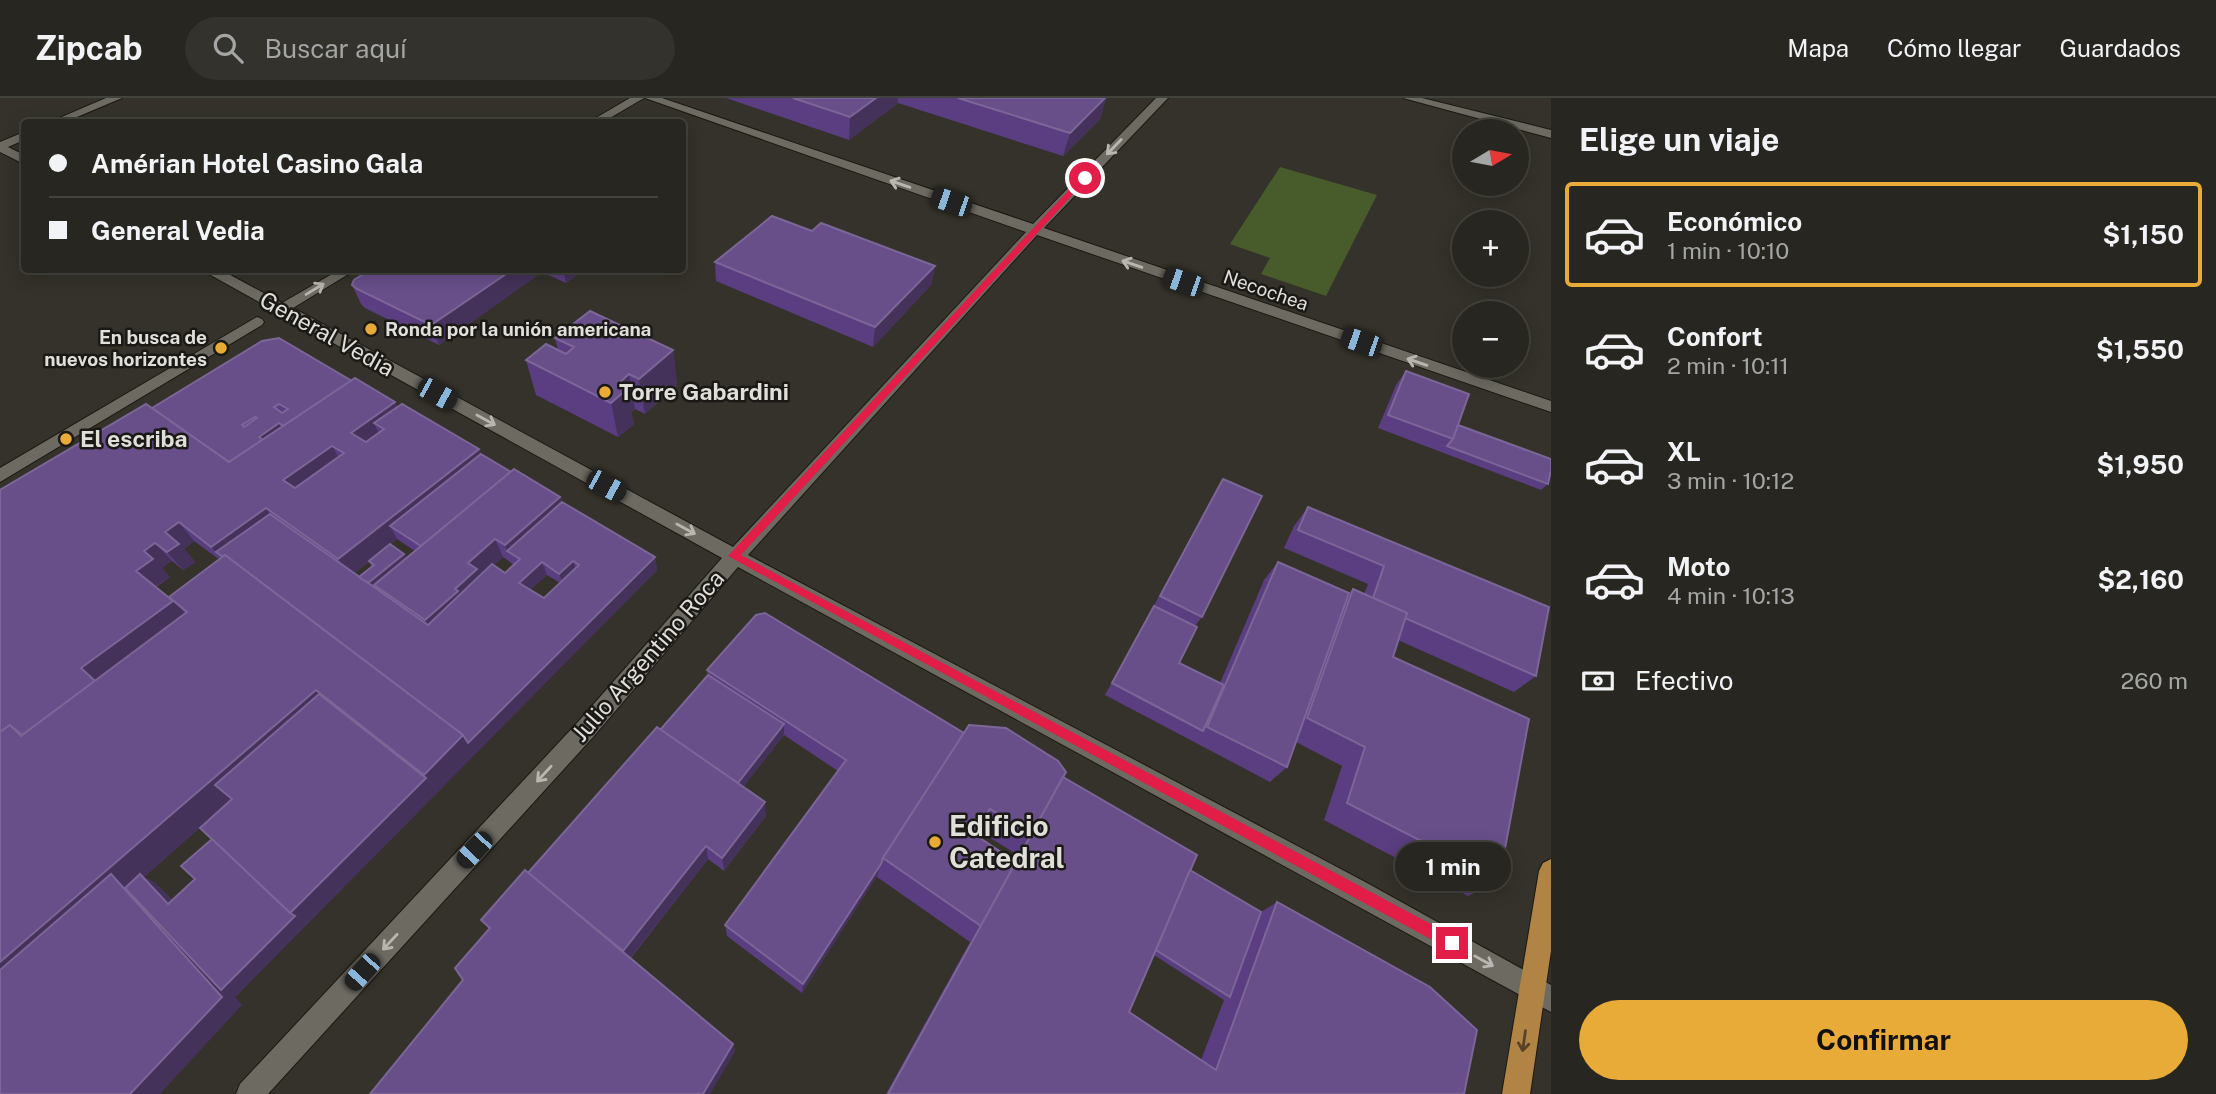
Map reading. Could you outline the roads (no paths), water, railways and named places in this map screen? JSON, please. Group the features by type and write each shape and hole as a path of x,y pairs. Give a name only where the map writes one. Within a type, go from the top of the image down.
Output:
{"main road":[{"path":"1516,1094 1541,993 1551,871"}],"street":[{"path":"64,119 116,98"},
{"path":"600,119 638,98"},
{"name":"Necochea","path":"651,98 1551,407"},
{"name":"Julio Argentino Roca","path":"250,1094 586,729 734,556 1034,231 1162,98"},
{"path":"1409,98 1551,134"},
{"path":"0,146 21,137"},
{"path":"0,146 21,158"},
{"name":"General Vedia","path":"217,273 1541,993"},
{"path":"282,309 343,273"},
{"path":"0,476 257,322"}],"place":[{"name":"Ronda por la unión americana","path":"371,329"},
{"name":"En busca de nuevos horizontes","path":"221,348"},
{"name":"Torre Gabardini","path":"605,392"},
{"name":"El escriba","path":"66,439"},
{"name":"Edificio Catedral","path":"935,842"}]}
